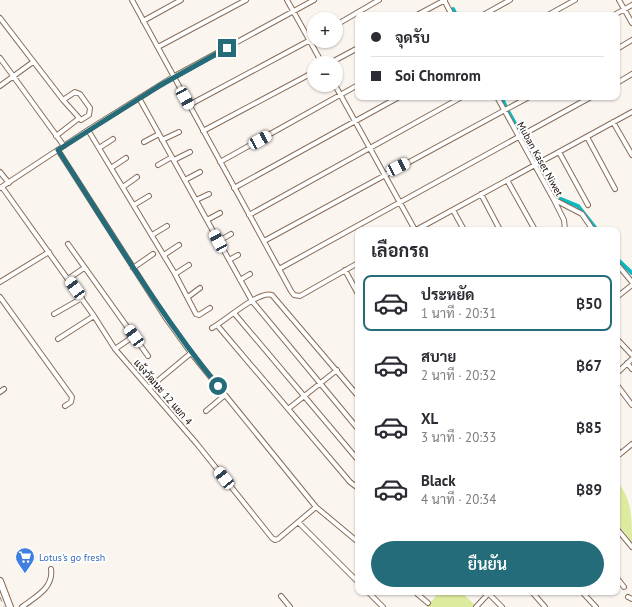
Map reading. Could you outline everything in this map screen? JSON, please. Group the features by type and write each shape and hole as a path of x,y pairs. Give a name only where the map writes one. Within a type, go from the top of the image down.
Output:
{"main road":[{"path":"0,581 10,607"},
{"path":"0,590 6,607"}],"street":[{"path":"132,0 291,292 297,296 300,296 355,265"},
{"path":"143,21 181,0"},
{"path":"158,47 246,0"},
{"path":"287,0 307,31"},
{"path":"1,188 139,98 174,77 314,0"},
{"path":"358,12 379,0"},
{"path":"423,12 444,0 450,12"},
{"path":"488,12 510,0"},
{"path":"553,12 575,0"},
{"path":"619,0 632,23"},
{"path":"620,12 632,5"},
{"path":"343,21 355,14"},
{"path":"0,18 78,119"},
{"path":"620,47 632,40"},
{"path":"189,106 307,42"},
{"path":"343,56 355,50"},
{"path":"0,58 64,146"},
{"path":"0,86 33,62"},
{"path":"620,81 632,74"},
{"path":"203,132 307,76"},
{"path":"220,162 355,87"},
{"path":"56,136 78,119 81,120 90,113 90,108 83,97 75,92 63,100"},
{"path":"338,92 399,203 414,227"},
{"path":"139,98 252,301 355,425"},
{"path":"234,188 395,100"},
{"path":"249,215 457,100"},
{"name":"Muban Kaset Niwet","path":"498,100 554,200 564,220 564,227"},
{"path":"264,241 524,100"},
{"path":"355,227 586,100"},
{"path":"421,227 632,112"},
{"path":"613,122 632,155"},
{"path":"88,130 164,255 197,314 210,308"},
{"path":"162,140 179,132"},
{"path":"144,142 159,134"},
{"path":"587,137 615,189"},
{"path":"99,148 113,139"},
{"path":"58,150 133,268 191,353 316,507 355,540"},
{"path":"158,165 190,152"},
{"path":"559,152 588,205"},
{"path":"111,168 126,158"},
{"path":"0,172 9,183"},
{"path":"185,180 200,172"},
{"path":"123,187 137,177"},
{"path":"507,180 533,227"},
{"name":"แจ้งวัฒนะ 12 แยก 4","path":"1,188 82,298 115,349 197,444 272,538 278,539 299,523"},
{"path":"196,200 209,194"},
{"path":"481,194 498,227"},
{"path":"134,205 149,196"},
{"path":"554,200 582,214 591,227"},
{"path":"453,210 462,227"},
{"path":"207,220 220,213"},
{"path":"152,235 167,226"},
{"path":"279,269 355,227"},
{"path":"218,241 231,234"},
{"path":"68,244 148,356"},
{"path":"164,255 178,245"},
{"path":"0,282 49,252"},
{"path":"133,268 153,254"},
{"path":"229,260 238,255"},
{"path":"175,274 189,265"},
{"path":"68,279 84,268"},
{"path":"620,268 632,284 620,294"},
{"path":"345,270 355,288"},
{"path":"240,280 250,274"},
{"path":"188,297 200,288"},
{"path":"212,328 252,301 264,295 272,295 355,392"},
{"path":"0,298 72,397 70,402 65,406"},
{"path":"54,314 82,298"},
{"path":"234,313 355,456"},
{"path":"58,339 94,316"},
{"path":"217,325 350,482 355,486"},
{"path":"115,349 134,336"},
{"path":"620,342 632,355"},
{"path":"149,388 191,353"},
{"path":"620,370 632,359"},
{"path":"627,363 632,370"},
{"path":"288,409 337,370"},
{"path":"620,389 632,405"},
{"path":"206,411 225,395"},
{"path":"620,453 632,444"},
{"path":"316,507 299,523 355,579"},
{"path":"620,533 632,547"},
{"path":"22,607 46,589 52,575 51,569"},
{"path":"620,582 624,587"},
{"path":"371,595 383,607"},
{"path":"420,595 428,603"},
{"path":"476,607 487,595"},
{"path":"491,595 502,607"},
{"path":"535,595 545,607"},
{"path":"585,595 596,607"},
{"path":"281,596 290,607"}],"green space":[{"path":"620,486 626,495 630,509 632,542 620,527"},
{"path":"437,595 464,595 475,605 473,607 427,607"}],"waterway":[{"path":"502,100 506,107"},
{"path":"508,111 521,134"},
{"path":"539,166 556,197 578,206 595,227"},
{"path":"620,262 632,273"}],"railway":[{"path":"0,597 4,607"}],"place":[{"name":"Lotus's go fresh","path":"25,574"}],"route":[{"path":"218,386 191,353 165,317 58,150 159,86 227,48"}]}
